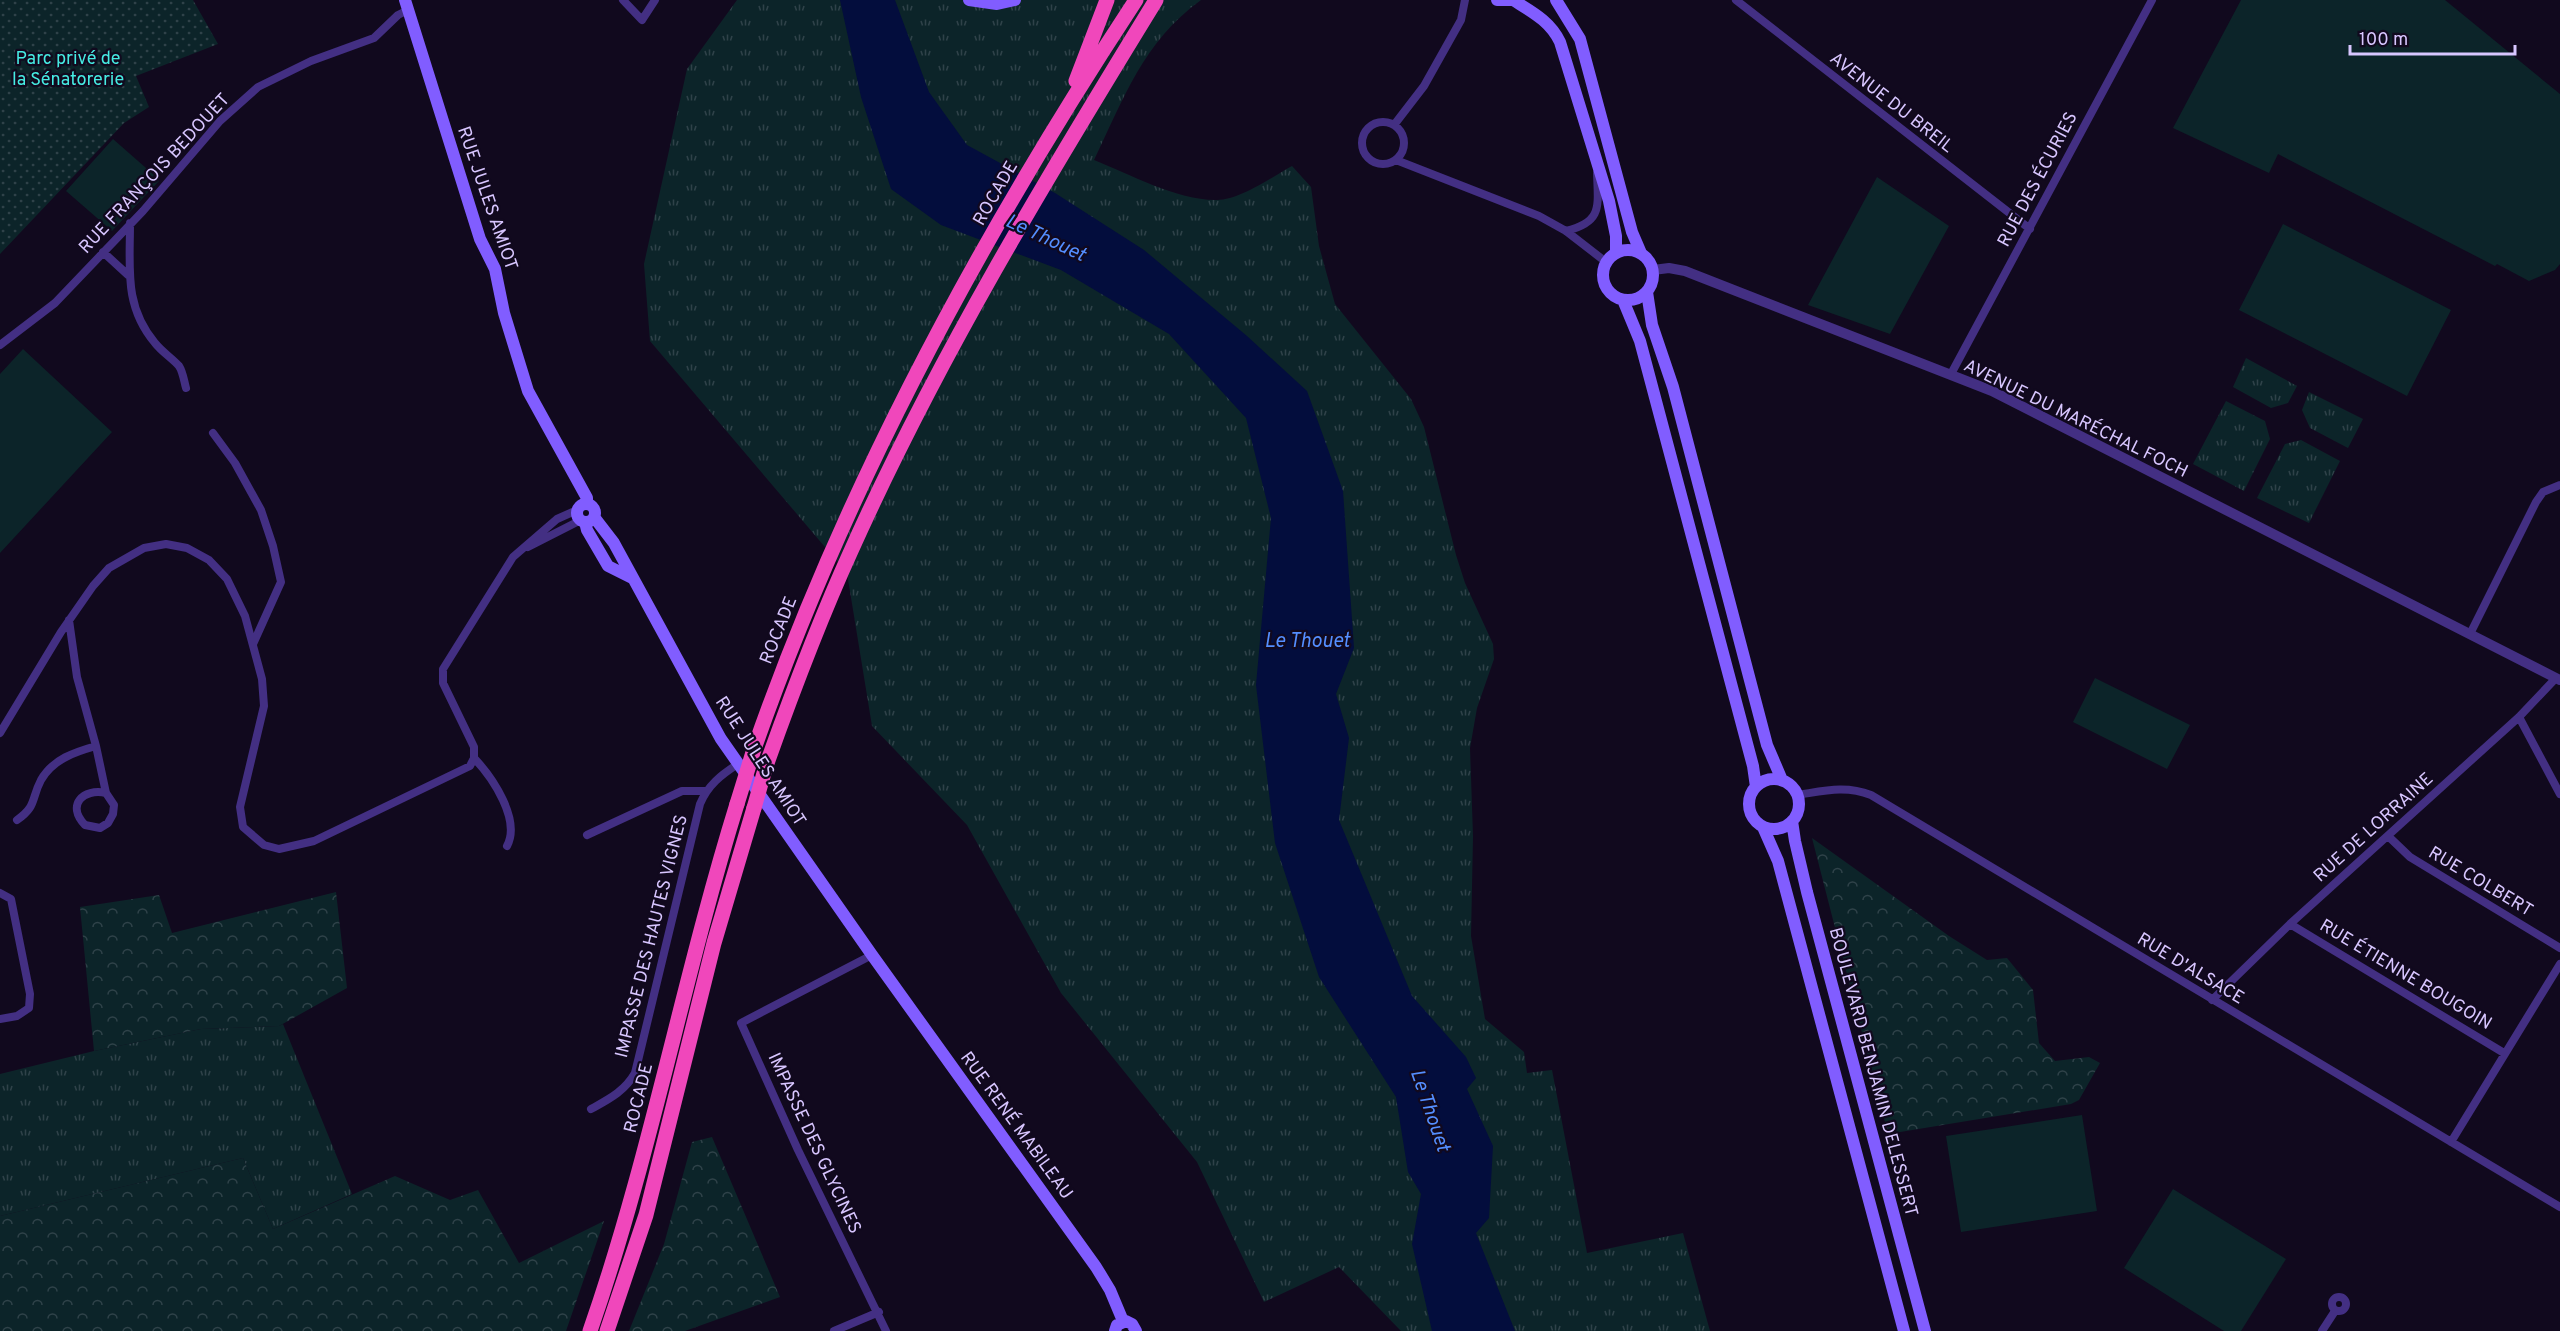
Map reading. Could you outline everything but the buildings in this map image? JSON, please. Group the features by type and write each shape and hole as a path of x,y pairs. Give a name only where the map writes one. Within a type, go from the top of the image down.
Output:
{"highway":[{"path":"1062,117 1107,0"},
{"name":"ROCADE","path":"590,1331 638,1179 698,939 737,804 754,749 794,641 864,482 926,357 1050,137 1136,0"},
{"path":"607,1331 646,1215 707,972 766,766 837,581 880,488 943,366 1067,146 1156,0"}],"main road":[{"path":"969,0 997,4 1015,0"},
{"path":"1497,0 1512,0 1544,19 1555,32 1596,155 1613,222 1616,252"},
{"path":"1556,0 1580,39 1632,232 1641,253"},
{"name":"RUE JULES AMIOT","path":"407,5 480,238 495,269 504,313 528,391 587,498 585,515 614,543 716,730 872,955"},
{"path":"1629,250 1641,253 1647,258 1653,270 1653,282 1647,292 1632,300 1623,300 1609,292 1602,278 1605,262 1616,252 1629,250"},
{"path":"1647,292 1652,326 1673,387 1767,745 1782,780 1794,789 1797,795 1798,809 1792,821 1779,829 1763,827 1755,821 1749,808 1750,794 1755,787 1768,780 1782,780"},
{"path":"1623,300 1640,341 1754,766 1755,787"},
{"name":"BOULEVARD BENJAMIN DELESSERT","path":"1792,821 1800,865 1925,1331"},
{"name":"BOULEVARD BENJAMIN DELESSERT","path":"1763,827 1778,861 1905,1331"},
{"name":"RUE RENÉ MABILEAU","path":"872,955 1096,1267 1110,1290 1119,1326"},
{"path":"1119,1326 1132,1324 1136,1331"}],"street":[{"path":"623,0 642,20 655,0"},
{"path":"1394,125 1432,72 1461,20 1465,0"},
{"name":"AVENUE DU BREIL","path":"1736,0 2030,229"},
{"name":"RUE DES ÉCURIES","path":"1951,374 2152,0"},
{"name":"RUE FRANÇOIS BEDOUET","path":"0,345 55,303 227,114 258,87 318,58 374,38 407,5"},
{"path":"1383,122 1394,125 1402,133 1404,143 1401,154 1396,160 1386,164 1372,162 1364,154 1361,142 1365,130 1374,123 1383,122"},
{"path":"1566,231 1585,225 1595,214 1598,202 1596,155"},
{"path":"1396,160 1539,216 1566,231 1605,262"},
{"path":"130,223 128,275 137,317 155,344 180,367 186,388"},
{"path":"103,252 128,275"},
{"name":"AVENUE DU MARÉCHAL FOCH","path":"1653,270 1668,268 1685,271 1951,374 2033,411 2558,679"},
{"path":"213,433 235,463 261,510 273,546 281,582 253,644"},
{"path":"2470,634 2536,502 2543,492 2558,485"},
{"path":"0,733 69,620 109,568 144,548 166,544 187,548 209,560 227,579 245,615 262,679 264,706 240,807 243,827 264,846 279,849 314,841 470,766 474,758 474,747 443,683 443,669 507,565 557,519 585,515"},
{"path":"522,549 538,544 585,515"},
{"path":"69,620 77,677 106,793 114,805 114,814 108,823 100,828 85,825 77,812 77,805 82,796 94,790 106,793"},
{"name":"RUE DE LORRAINE","path":"2212,1000 2290,924 2558,679"},
{"path":"2519,717 2560,794"},
{"path":"17,820 30,811 42,780 52,767 68,754 96,746"},
{"path":"474,758 492,777 512,824 512,837 507,846"},
{"path":"587,835 682,791 706,790 738,764"},
{"name":"RUE D'ALSACE","path":"1797,795 1831,788 1856,789 1871,795 2560,1207"},
{"name":"IMPASSE DES HAUTES VIGNES","path":"591,1109 628,1085 635,1073 700,804 706,790"},
{"name":"RUE COLBERT","path":"2388,836 2410,857 2560,948"},
{"path":"0,892 11,899 30,994 29,1008 17,1016 0,1019"},
{"name":"RUE ÉTIENNE BOUGOIN","path":"2290,924 2504,1053"},
{"name":"IMPASSE DES GLYCINES","path":"872,955 741,1023 886,1331"},
{"path":"2451,1142 2560,964"},
{"path":"2322,1331 2335,1311"},
{"path":"834,1331 879,1312"}],"green space":[{"name":"Parc privé de la Sénatorerie","path":"0,0 193,0 218,44 136,76 149,107 124,123 0,254"},
{"path":"737,0 1201,0 1164,34 1137,72 1094,160 1154,186 1202,199 1217,200 1236,196 1292,166 1311,187 1319,246 1335,304 1411,399 1424,427 1465,583 1493,644 1494,659 1477,708 1470,748 1473,836 1471,936 1485,1019 1524,1052 1527,1073 1552,1070 1587,1253 1683,1233 1710,1331 1401,1331 1339,1267 1264,1302 1197,1162 1061,993 967,825 872,726 847,573 650,341 644,264 687,69"},
{"path":"2241,0 2445,0 2560,94 2560,264 2555,270 2529,281 2497,264 2495,266 2278,154 2269,173 2173,128"},
{"path":"113,139 154,175 112,222 155,177 159,181 112,231 66,191"},
{"path":"1877,177 1949,226 1890,334 1808,305"},
{"path":"2283,224 2451,310 2407,396 2239,310"},
{"path":"23,349 112,432 0,553 0,374"},
{"path":"2246,358 2297,386 2288,403 2271,408 2233,387"},
{"path":"2309,392 2363,419 2348,448 2310,428 2302,410"},
{"path":"2226,401 2265,421 2270,439 2244,491 2193,464"},
{"path":"2301,440 2340,461 2309,523 2257,498 2285,444"},
{"path":"2095,678 2190,725 2167,769 2073,722"},
{"path":"1812,838 1949,936 1987,960 2007,958 2033,990 2039,1043 2055,1061 2089,1057 2100,1063 2079,1100 2071,1104 1888,1134"},
{"path":"336,892 347,988 279,1026 201,1029 94,1051 80,907 159,895 172,933"},
{"path":"283,1024 352,1194 273,1229 243,1158 0,1216 0,1074 94,1051 201,1029"},
{"path":"2082,1115 2097,1211 1961,1232 1946,1136"},
{"path":"712,1137 780,1297 685,1331 629,1331 664,1244 692,1142"},
{"path":"243,1158 273,1229 395,1176 450,1200 478,1190 519,1263 604,1221 566,1331 0,1331 0,1216"},
{"path":"2173,1189 2286,1259 2241,1331 2224,1331 2124,1268"}],"water":[{"name":"Le Thouet","path":"840,0 895,0 929,92 967,145 1055,193 1144,250 1247,336 1307,391 1343,491 1354,648 1336,694 1349,738 1339,820 1412,996 1466,1057 1476,1078 1467,1089 1493,1146 1489,1218 1476,1233 1515,1331 1432,1331 1412,1244 1421,1194 1408,1172 1396,1097 1319,977 1275,843 1256,685 1271,518 1246,418 1169,334 1061,270 941,225 891,189 861,97"}]}
